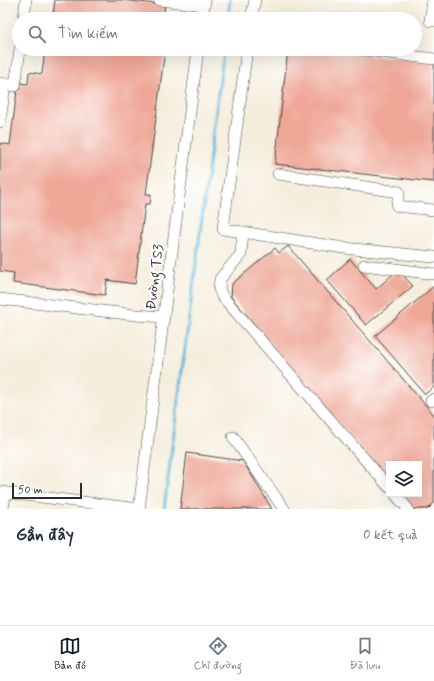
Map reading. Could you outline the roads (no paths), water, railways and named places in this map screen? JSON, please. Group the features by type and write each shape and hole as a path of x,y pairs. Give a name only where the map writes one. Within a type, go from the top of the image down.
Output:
{"street":[{"path":"25,12 26,0"},
{"path":"159,0 204,3"},
{"path":"253,12 256,0"},
{"path":"433,0 430,21 434,21"},
{"path":"0,122 2,84 15,86 19,56"},
{"name":"Đường TS3","path":"139,509 197,56"},
{"path":"246,56 223,229 344,248 434,257"},
{"path":"417,56 434,58"},
{"path":"278,174 399,192 397,206 434,210"},
{"path":"243,232 241,254 220,279 219,289 222,296 386,484"},
{"path":"364,265 434,274"},
{"path":"0,299 164,318"},
{"path":"233,437 284,509"},
{"path":"3,509 3,492 139,509"},
{"path":"398,497 408,509"}],"waterway":[{"path":"229,12 230,0"},
{"path":"164,509 223,56"}]}
